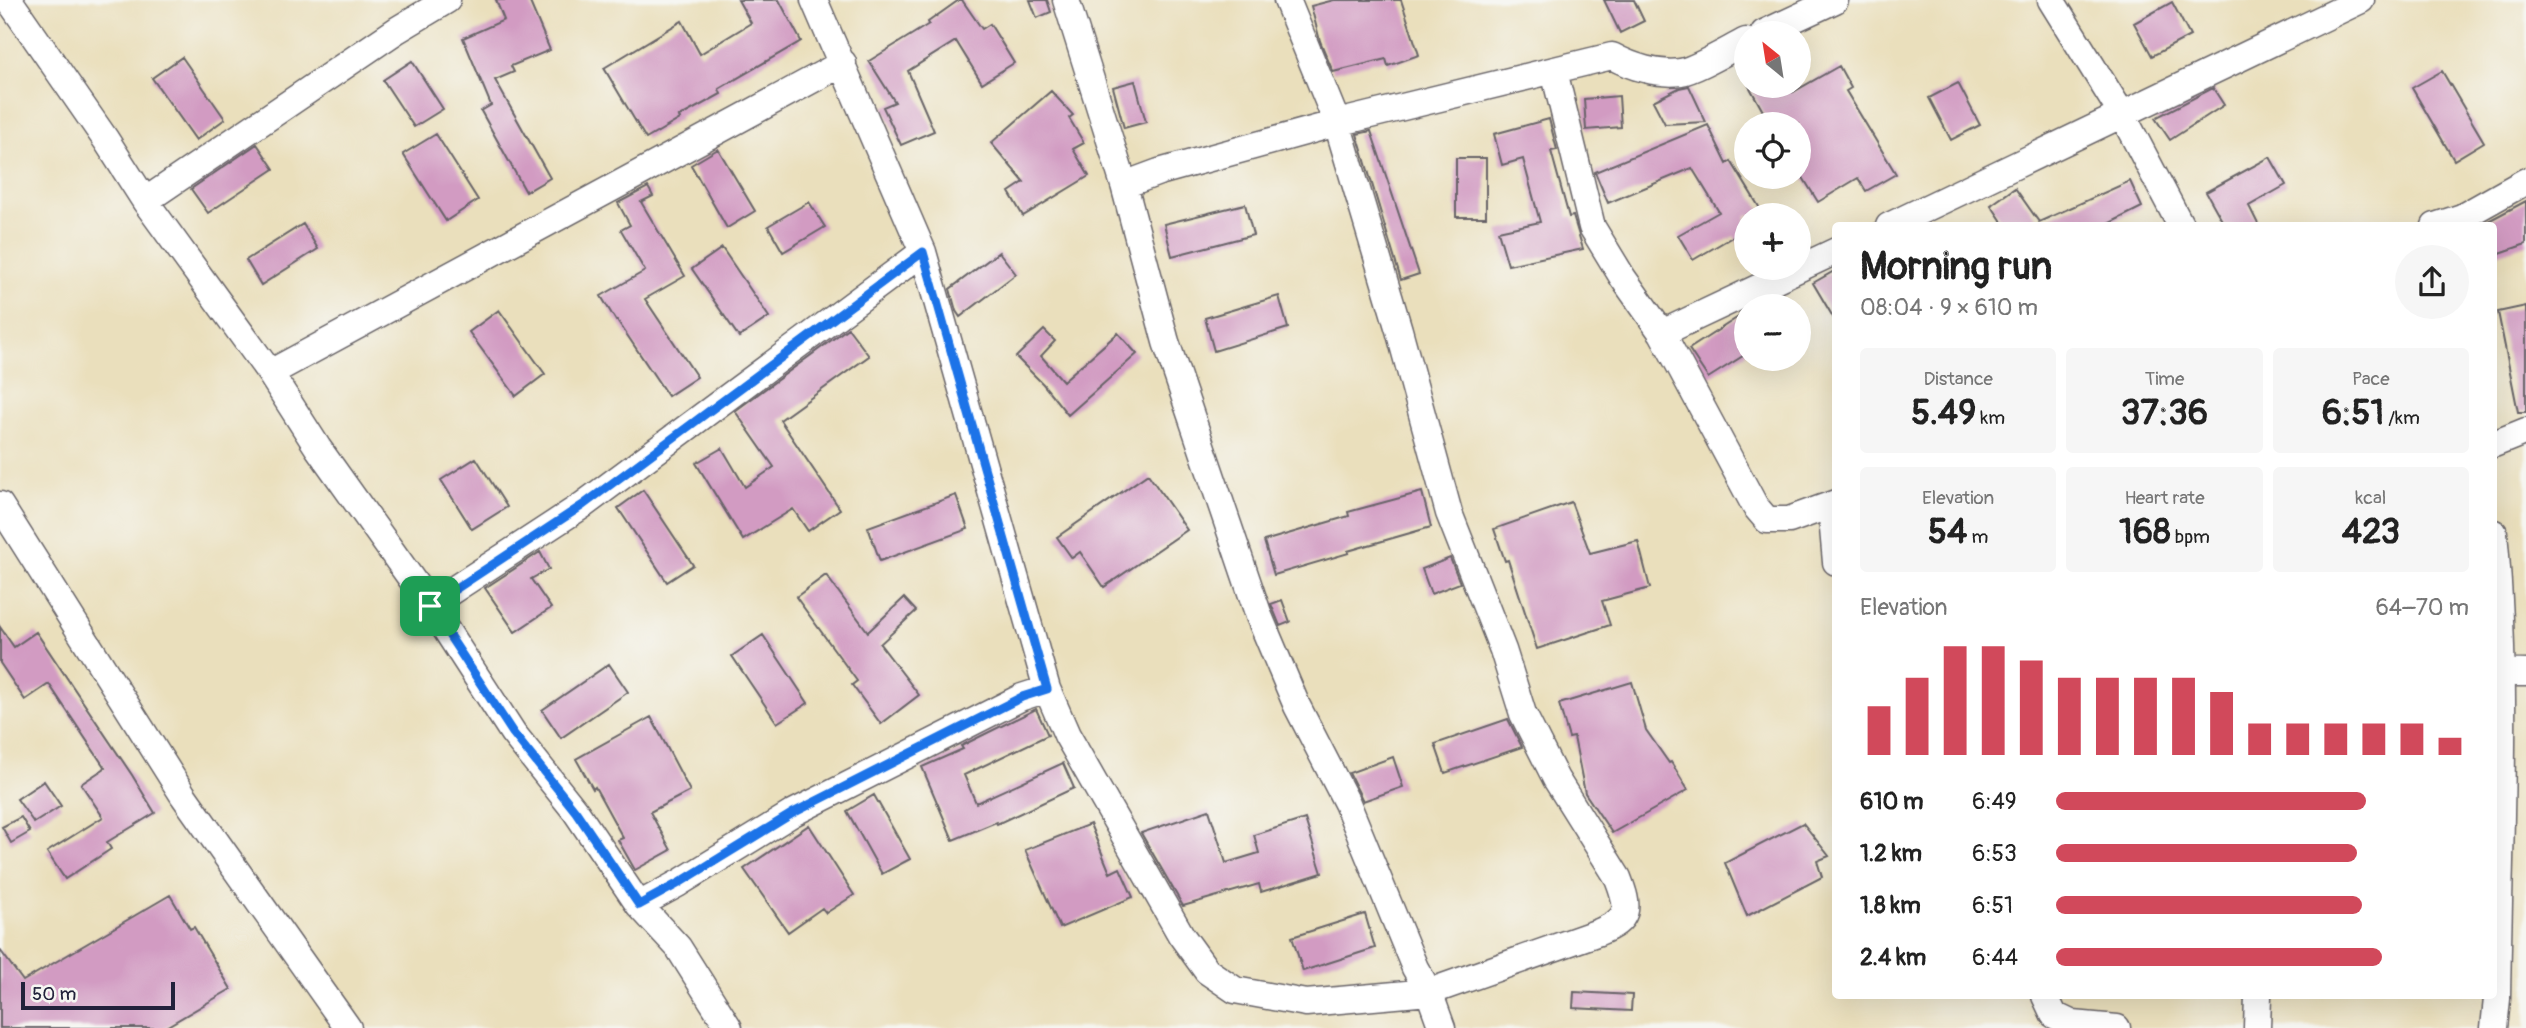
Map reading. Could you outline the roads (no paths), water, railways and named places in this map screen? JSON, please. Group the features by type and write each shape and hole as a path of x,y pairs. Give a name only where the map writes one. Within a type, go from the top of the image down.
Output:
{"street":[{"path":"9,0 145,201 270,373 318,448 430,606 513,733 576,812 639,905 678,947 729,1028"},
{"path":"145,201 397,30 447,0"},
{"path":"814,0 923,252 1047,689 1067,735 1181,935 1206,971 1235,990 1306,1003 1429,992 1599,932 1618,924 1626,911 1625,895 1618,878 1556,779 1523,714 1503,650 1448,513 1399,330 1337,123 1287,0"},
{"path":"1066,0 1124,185 1166,342 1259,616 1297,706 1347,803 1442,1028"},
{"path":"1790,21 1835,0"},
{"path":"2051,0 2123,116 2179,222"},
{"path":"1898,222 2361,0"},
{"path":"1124,185 1159,172 1337,123 1612,56 1649,71 1682,72 1734,47"},
{"path":"270,373 843,62"},
{"path":"1554,71 1592,227 1623,278 1662,333 1755,506 1768,520 1789,520 1832,504"},
{"path":"2448,222 2526,181"},
{"path":"430,606 583,505 923,252"},
{"path":"1662,333 1832,253"},
{"path":"2497,443 2526,431"},
{"path":"0,505 183,795 348,1028"},
{"path":"2497,565 2513,673 2497,972"},
{"path":"639,905 793,813 1022,697 1047,689"},
{"path":"2046,999 2054,1016 2073,1024 2117,1028"},
{"path":"2256,1028 2258,999"},
{"path":"2494,1028 2496,999"}]}
